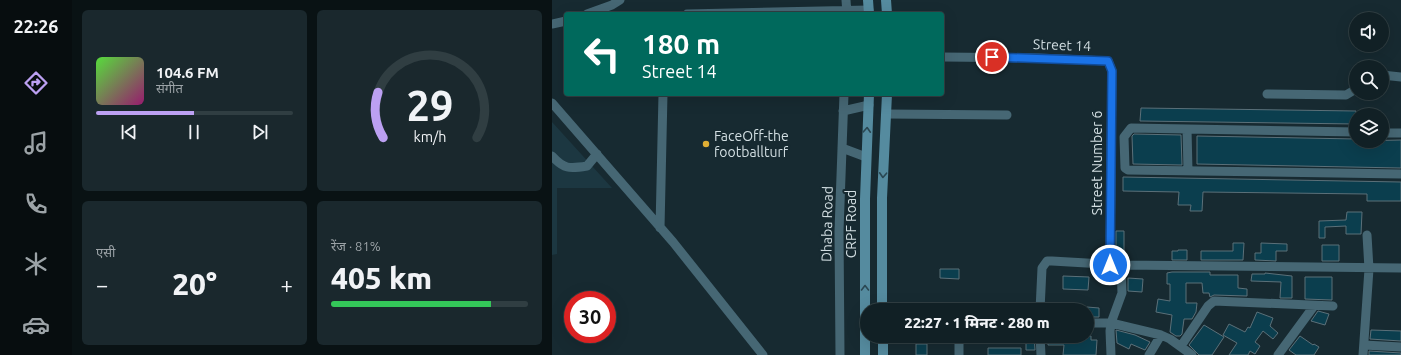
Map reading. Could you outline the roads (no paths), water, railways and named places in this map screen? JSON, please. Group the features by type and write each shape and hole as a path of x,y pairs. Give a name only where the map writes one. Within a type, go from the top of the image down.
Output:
{"street":[{"path":"593,12 612,5 620,0"},
{"path":"846,0 847,12"},
{"path":"886,0 887,12"},
{"path":"851,12 869,8"},
{"path":"552,24 564,21"},
{"name":"Street 14","path":"944,57 1108,61"},
{"name":"Street Number 6","path":"1108,61 1112,71 1110,265"},
{"path":"1389,76 1401,77"},
{"path":"1267,94 1346,95 1349,93"},
{"path":"660,228 663,96"},
{"name":"Dhaba Road","path":"840,355 839,231 844,96"},
{"name":"CRPF Road","path":"865,355 864,199 869,96"},
{"path":"882,303 882,198 887,96"},
{"path":"552,103 660,228 763,355"},
{"path":"843,111 868,105"},
{"path":"886,114 1007,115"},
{"path":"1349,132 1131,128 1124,137 1125,168 1128,170 1401,174"},
{"path":"1187,129 1188,171"},
{"path":"1389,133 1401,133"},
{"path":"842,148 866,158"},
{"path":"552,156 561,165 569,168 587,166 597,154"},
{"path":"1363,355 1369,269 1367,235"},
{"path":"1040,303 1042,268 1047,261 1110,265 1369,269 1401,268"},
{"path":"1111,355 1109,343 1111,322 1122,293 1121,265"},
{"path":"1181,346 1208,306 1214,301 1333,306"},
{"path":"1278,355 1314,306"},
{"path":"1094,323 1111,322 1161,335 1181,346 1192,355"},
{"path":"1149,355 1161,335"},
{"path":"883,343 883,355"},
{"path":"959,343 959,355"},
{"path":"1040,343 1041,355"},
{"path":"1364,345 1401,347"}],"place":[{"name":"FaceOff-the footballturf","path":"706,144"}]}
